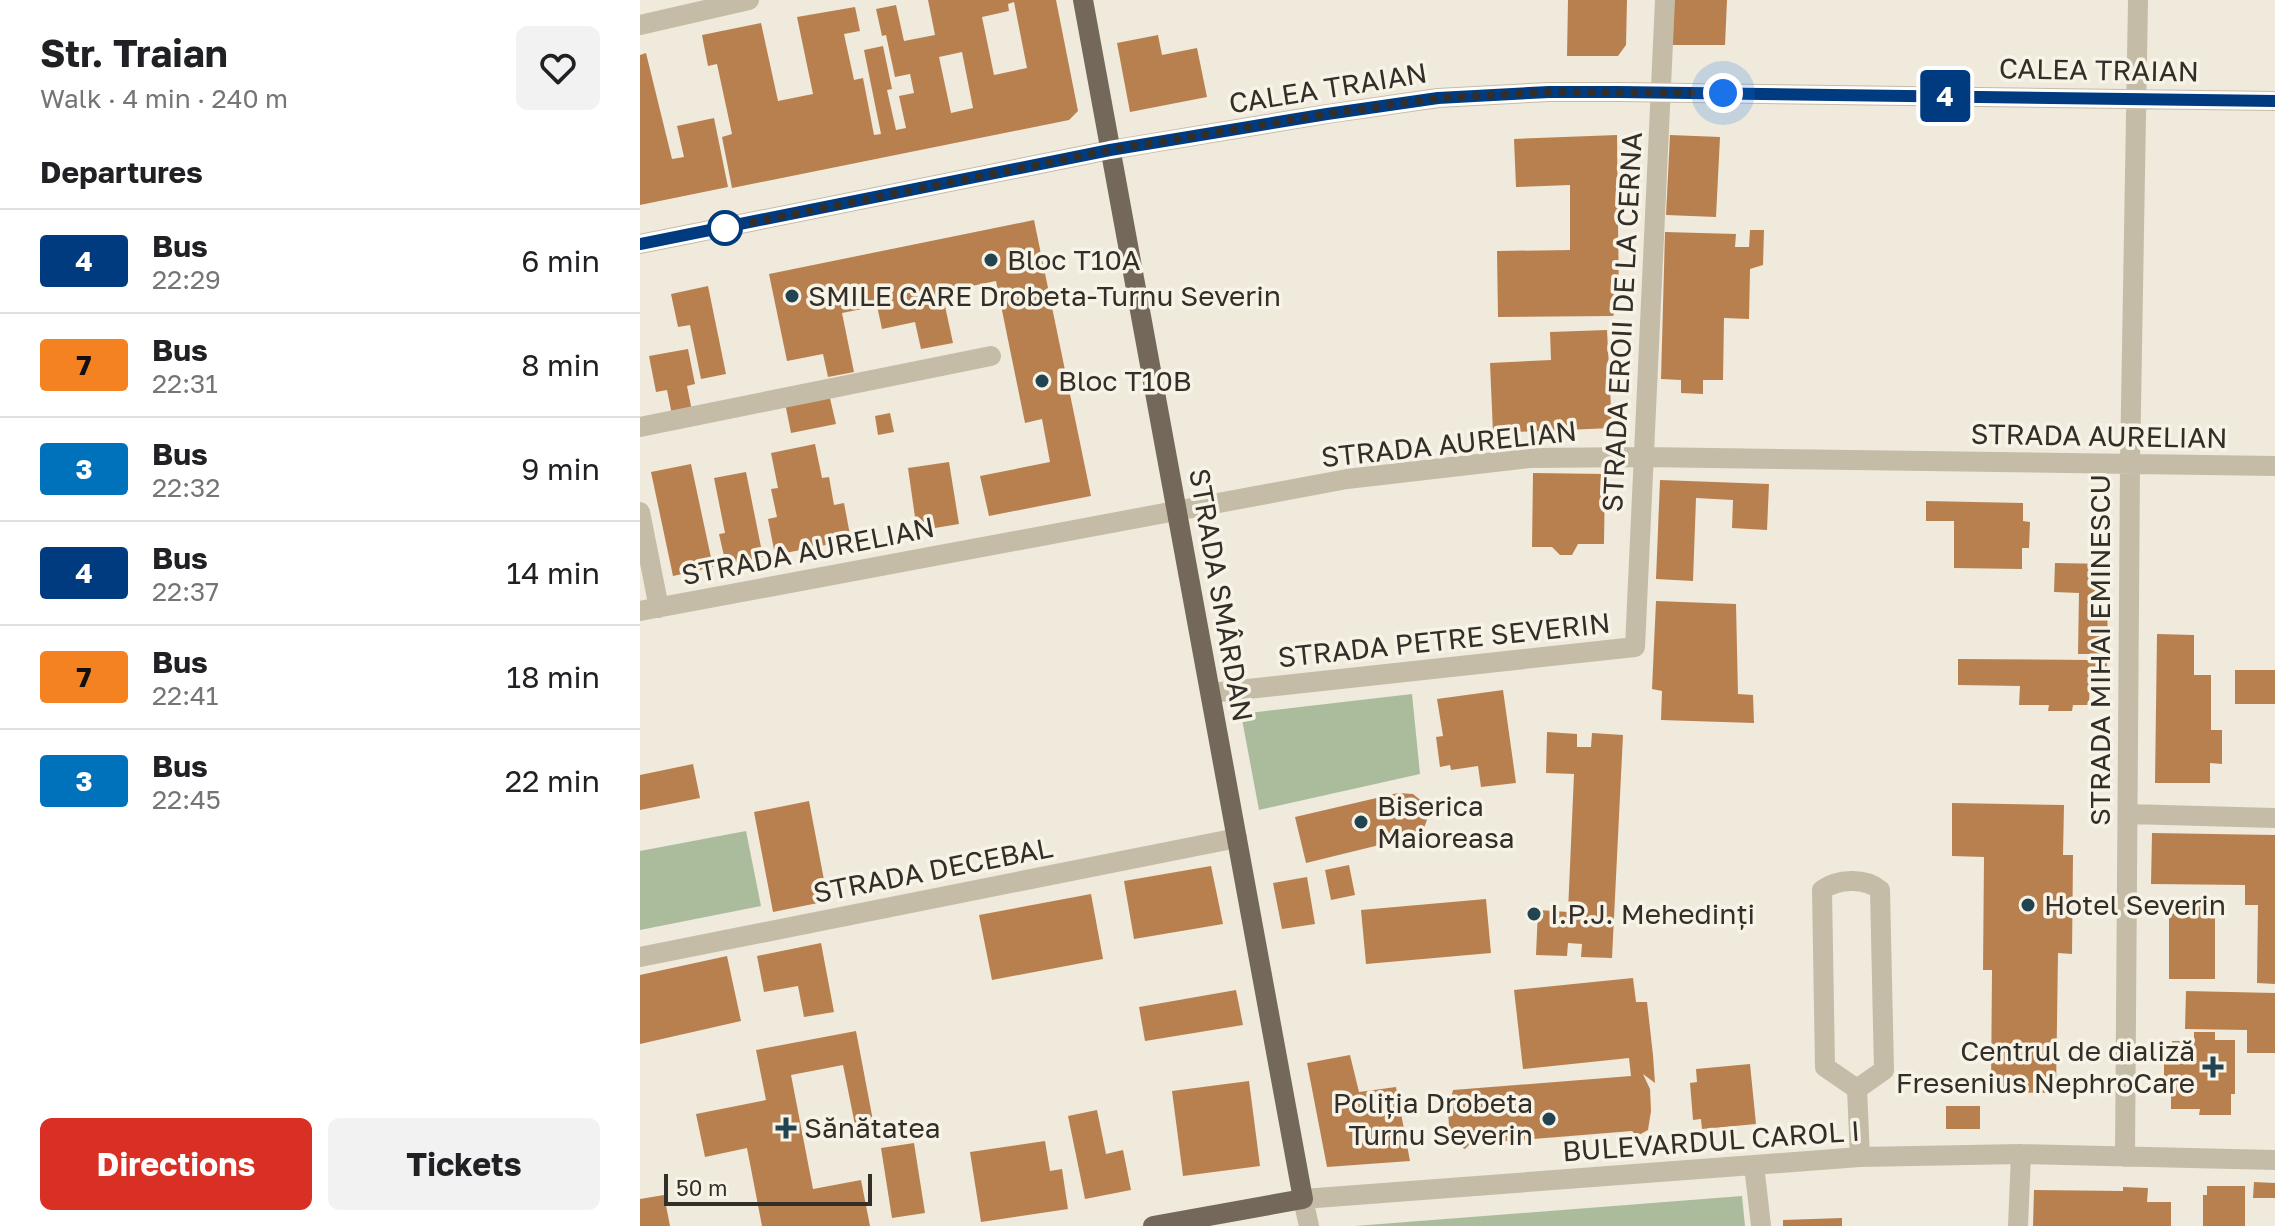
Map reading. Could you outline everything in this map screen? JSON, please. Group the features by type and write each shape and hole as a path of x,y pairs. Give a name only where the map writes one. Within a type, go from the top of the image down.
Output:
{"main road":[{"name":"STRADA SMÂRDAN","path":"1083,0 1303,1199"},
{"name":"BULEVARDUL CAROL I","path":"1153,1226 1303,1199"}],"street":[{"path":"640,25 749,0"},
{"name":"STRADA EROII DE LA CERNA","path":"1635,647 1665,0"},
{"name":"STRADA MIHAI EMINESCU","path":"2125,1157 2130,464 2138,0"},
{"name":"CALEA TRAIAN","path":"640,244 1110,150 1438,98 1549,92 1660,92 2275,101"},
{"path":"640,427 991,356"},
{"name":"STRADA AURELIAN","path":"650,609 1347,479 1529,458 2275,466"},
{"path":"640,512 650,609"},
{"name":"STRADA PETRE SEVERIN","path":"1211,693 1635,647"},
{"path":"2128,814 2275,818"},
{"name":"STRADA DECEBAL","path":"640,957 1237,838"},
{"path":"1832,882 1871,882 1880,890 1884,1070 1857,1089 1825,1067 1822,890 1832,882"},
{"path":"1857,1089 1860,1157"},
{"path":"2018,1226 2021,1154"},
{"name":"BULEVARDUL CAROL I","path":"1303,1199 1860,1157 2021,1154 2275,1160"},
{"path":"1754,1165 1761,1226"},
{"path":"1303,1199 1309,1226"}],"green space":[{"path":"1412,694 1420,774 1259,810 1241,714"},
{"path":"746,831 761,906 640,930 640,851"},
{"path":"1742,1196 1745,1226 1355,1226"}],"building":[{"path":"928,0 1056,0 1078,111 1069,120 732,188 722,137 732,134 717,64 708,66 702,35 761,23 778,101 813,94 797,17 855,7 860,31 844,34 854,80 863,78 874,135 881,134 864,50 883,46 892,89 887,90 896,130 906,128 899,96 914,93 910,74 895,77 886,35 882,36 876,9 896,5 904,41 935,35","holes":["1014,2 1027,68 994,75 982,17 1009,11 1008,4","962,52 973,108 951,113 939,57"]},
{"path":"1568,0 1627,0 1626,45 1618,56 1567,56"},
{"path":"1671,0 1727,0 1725,45 1670,45"},
{"path":"1158,35 1162,55 1197,48 1207,97 1130,112 1117,43"},
{"path":"646,53 672,159 684,157 677,126 714,118 728,187 640,205 640,55"},
{"path":"1617,135 1619,304 1613,316 1498,317 1497,251 1570,250 1570,185 1516,187 1514,139"},
{"path":"1670,135 1720,137 1716,217 1666,215"},
{"path":"1034,220 1091,496 989,516 980,476 1050,462 1042,419 1025,423 996,281 942,292 953,343 921,349 915,322 882,329 877,306 842,313 854,372 828,377 823,354 787,361 769,274"},
{"path":"1750,230 1764,230 1763,265 1750,269 1749,319 1724,318 1723,380 1703,380 1703,394 1681,393 1681,380 1661,379 1665,232 1736,234 1735,247 1749,247"},
{"path":"708,286 726,374 701,379 690,325 678,327 671,294"},
{"path":"1607,330 1612,428 1493,433 1490,363 1551,360 1550,332"},
{"path":"688,349 695,384 687,386 692,411 672,415 667,390 656,392 649,356"},
{"path":"829,394 836,424 791,433 785,403"},
{"path":"890,413 894,432 878,435 875,416"},
{"path":"815,444 822,478 829,477 834,505 844,503 851,540 775,555 768,519 777,517 771,489 778,488 771,453"},
{"path":"949,462 959,524 917,531 908,468"},
{"path":"691,464 713,567 673,576 651,472"},
{"path":"746,472 763,557 726,565 719,534 725,533 714,478"},
{"path":"1533,473 1605,474 1604,544 1578,544 1572,555 1560,555 1552,547 1532,547"},
{"path":"1660,480 1769,484 1767,530 1732,528 1733,500 1696,498 1693,581 1656,579"},
{"path":"1926,501 2023,503 2023,521 2030,522 2029,548 2022,548 2022,569 1954,568 1954,521 1926,521"},
{"path":"2055,563 2108,564 2107,673 2090,673 2089,705 2073,705 2072,711 2048,711 2049,705 2019,705 2020,686 1958,685 1958,659 2090,660 2090,654 2078,654 2079,593 2054,592"},
{"path":"1656,601 1736,604 1738,694 1753,695 1754,723 1661,720 1662,691 1652,689"},
{"path":"2157,634 2194,635 2194,675 2211,675 2211,730 2222,730 2222,764 2210,763 2210,783 2155,783"},
{"path":"2235,670 2275,670 2275,704 2235,704"},
{"path":"1503,690 1516,783 1481,787 1478,766 1451,770 1450,765 1440,767 1436,737 1443,736 1437,699"},
{"path":"1547,732 1577,734 1577,747 1591,747 1592,733 1623,735 1612,958 1581,957 1582,944 1568,943 1567,956 1536,955 1538,910 1568,912 1574,774 1546,773"},
{"path":"693,764 700,798 640,810 640,775"},
{"name":"Biserica Maioreasa","path":"1398,793 1413,794 1424,803 1428,817 1424,828 1412,837 1306,863 1295,817"},
{"path":"809,801 828,901 773,912 754,812"},
{"name":"Hotel Severin","path":"1952,803 2064,805 2063,855 2073,855 2072,954 2058,953 2056,1093 1991,1092 1992,970 1983,970 1984,857 1952,856"},
{"path":"2152,833 2275,835 2275,984 2257,983 2258,905 2245,905 2245,885 2151,884"},
{"path":"1349,865 1355,895 1331,900 1325,870"},
{"path":"1211,866 1223,924 1134,939 1124,881"},
{"path":"1307,877 1315,924 1282,929 1273,883"},
{"path":"1091,894 1103,959 992,980 979,915"},
{"path":"1486,899 1491,953 1366,964 1361,910"},
{"path":"2169,906 2215,906 2215,979 2169,979"},
{"path":"821,943 834,1012 804,1017 798,986 764,992 757,956"},
{"path":"727,956 741,1021 640,1044 640,975"},
{"path":"1633,978 1636,1002 1647,1002 1653,1055 1655,1083 1643,1074 1650,1089 1648,1130 1637,1136 1632,1131 1470,1144 1465,1149 1455,1144 1448,1110 1453,1090 1631,1076 1629,1058 1523,1069 1514,990"},
{"path":"1236,990 1243,1025 1145,1041 1139,1007"},
{"path":"2186,991 2275,993 2275,1053 2247,1053 2247,1030 2185,1029"},
{"name":"Sănătatea","path":"856,1031 874,1126 856,1130 843,1065 791,1075 813,1189 861,1180 870,1226 762,1226 747,1148 705,1157 696,1114 766,1100 756,1050"},
{"path":"2194,1032 2215,1032 2215,1040 2235,1040 2235,1094 2231,1094 2231,1115 2199,1115 2200,1109 2171,1109 2171,1091 2164,1091 2164,1057 2172,1057 2172,1041 2194,1041"},
{"path":"1350,1055 1359,1092 1396,1087 1410,1161 1327,1167 1307,1063"},
{"path":"1750,1064 1756,1124 1702,1129 1701,1119 1693,1120 1690,1083 1697,1082 1696,1069"},
{"path":"1249,1081 1260,1166 1183,1176 1172,1091"},
{"path":"1946,1106 1980,1106 1980,1129 1946,1129"},
{"path":"1097,1110 1106,1154 1123,1150 1131,1190 1085,1199 1068,1116"},
{"path":"1045,1141 1050,1171 1062,1169 1068,1209 981,1222 970,1152"},
{"path":"914,1143 925,1213 892,1218 881,1148"},
{"path":"2254,1182 2275,1183 2275,1198 2253,1198"},
{"path":"2207,1186 2245,1186 2245,1226 2203,1226 2203,1195 2207,1195"},
{"path":"2123,1187 2148,1188 2147,1202 2171,1202 2171,1226 2033,1226 2034,1190 2123,1191"},
{"path":"664,1195 670,1226 640,1226 640,1199"},
{"path":"1842,1218 1842,1226 1783,1226 1783,1220"}],"bus line":[{"name":"4","path":"640,244 1110,150 1438,98 1619,92 2275,101"}],"place":[{"name":"Bloc T10A","path":"991,260"},
{"name":"SMILE CARE Drobeta-Turnu Severin","path":"792,296"},
{"name":"Bloc T10B","path":"1042,381"},
{"name":"Biserica Maioreasa","path":"1361,822"},
{"name":"Hotel Severin","path":"2028,905"},
{"name":"I.P.J. Mehedinți","path":"1534,914"},
{"name":"Centrul de dializă Fresenius NephroCare","path":"2213,1067"},
{"name":"Poliția Drobeta Turnu Severin","path":"1549,1119"},
{"name":"Sănătatea","path":"786,1128"}],"route":[{"path":"725,228 1110,150 1438,98 1549,92 1723,93"}]}
